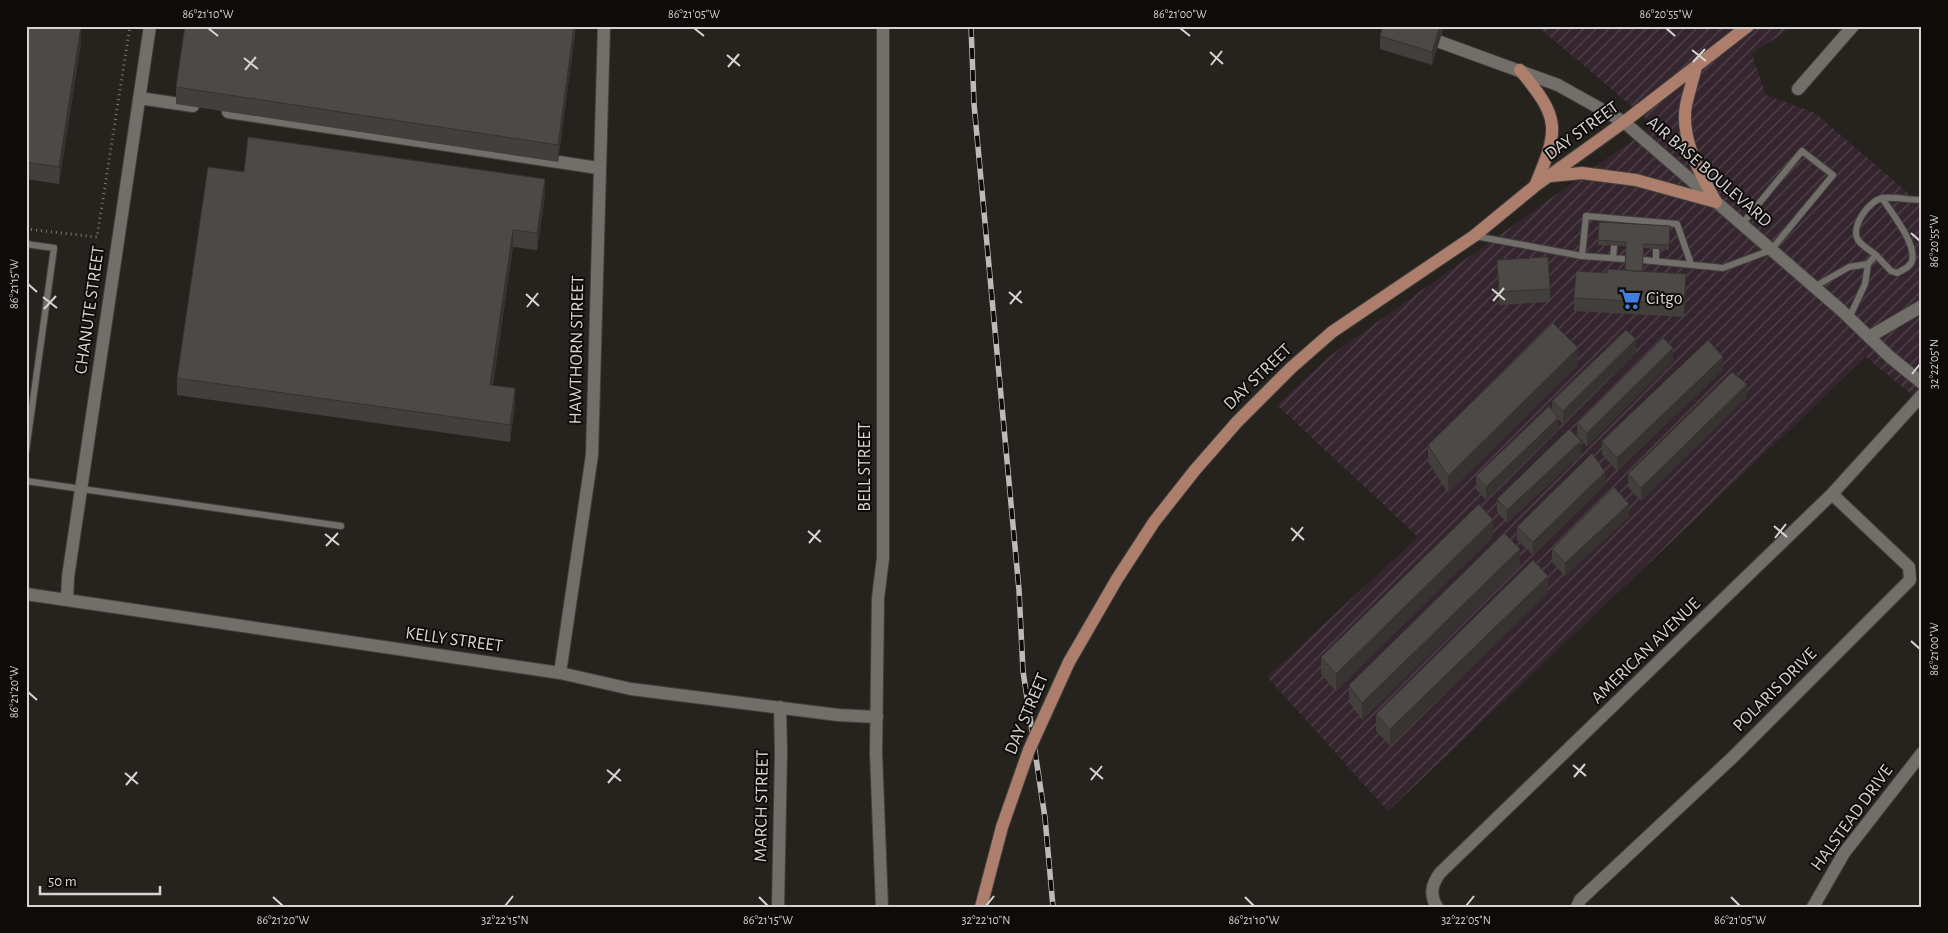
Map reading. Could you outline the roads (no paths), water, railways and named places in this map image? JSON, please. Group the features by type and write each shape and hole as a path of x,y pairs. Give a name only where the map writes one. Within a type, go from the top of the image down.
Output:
{"main road":[{"name":"DAY STREET","path":"981,907 1002,827 1029,750 1069,662 1117,578 1154,522 1195,470 1237,422 1332,332 1474,236 1535,186 1624,122 1748,26"},
{"path":"1696,66 1686,106 1687,131 1696,165 1716,202"},
{"path":"1520,70 1542,96 1551,117 1552,139 1535,186"},
{"path":"1549,176 1582,173 1636,180 1716,202"}],"street":[{"name":"CHANUTE STREET","path":"67,600 68,577 150,26"},
{"name":"HAWTHORN STREET","path":"560,673 592,455 598,168 604,26"},
{"name":"BELL STREET","path":"882,907 877,717 878,598 883,548 883,26"},
{"path":"1798,89 1853,26"},
{"name":"AIR BASE BOULEVARD","path":"1440,42 1558,85 1624,122 1922,383"},
{"path":"139,98 598,168"},
{"path":"1869,336 1922,306"},
{"name":"AMERICAN AVENUE","path":"1437,907 1432,899 1434,880 1832,494 1922,395"},
{"name":"POLARIS DRIVE","path":"1577,907 1580,900 1720,769 1910,580 1909,567 1832,494"},
{"name":"KELLY STREET","path":"26,594 560,673 631,689 838,715 877,717"},
{"name":"MARCH STREET","path":"778,907 780,707"},
{"name":"HALSTEAD DRIVE","path":"1813,907 1844,853 1922,753"}],"lane":[{"path":"1643,260 1723,268 1771,250 1833,175 1802,151 1742,224"},
{"path":"1882,198 1904,232 1911,247 1913,260 1909,266 1898,272 1891,270 1858,240 1856,234 1861,215 1872,202 1882,198 1922,200"},
{"path":"1582,256 1586,216 1616,218 1677,224 1691,264"},
{"path":"1615,227 1616,218"},
{"path":"1637,228 1638,220"},
{"path":"1658,222 1658,230"},
{"path":"1474,236 1582,256 1625,259"},
{"path":"26,244 54,248 26,450"},
{"path":"1613,258 1614,246"},
{"path":"1656,249 1656,261"},
{"path":"1850,318 1865,284 1868,264 1876,255"},
{"path":"1814,287 1849,267 1868,264"},
{"path":"26,481 341,526"}],"railway":[{"path":"971,26 974,104 1019,590 1023,671 1045,818 1053,907"}],"place":[{"name":"Citgo","path":"1630,299"}]}
